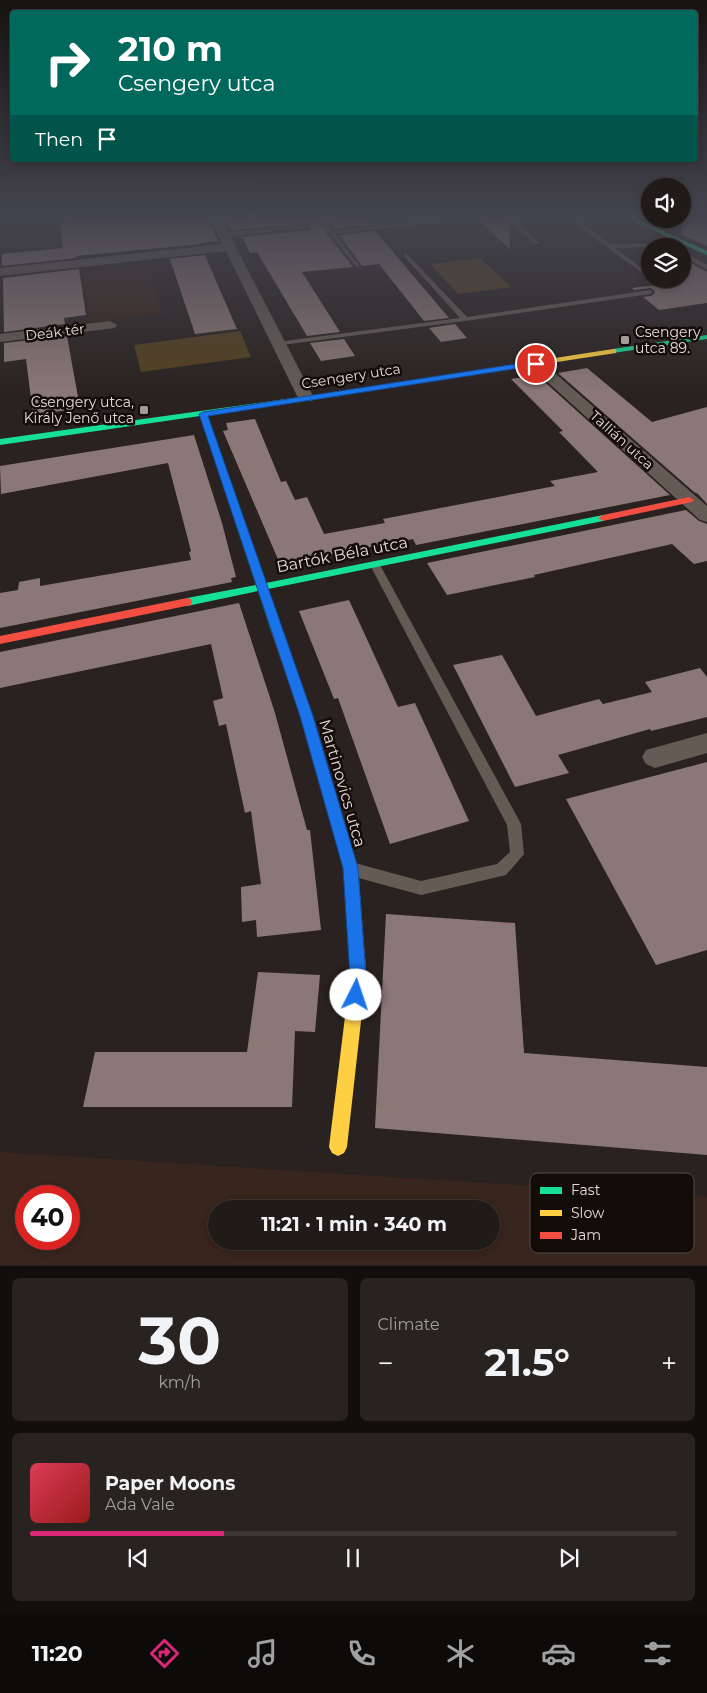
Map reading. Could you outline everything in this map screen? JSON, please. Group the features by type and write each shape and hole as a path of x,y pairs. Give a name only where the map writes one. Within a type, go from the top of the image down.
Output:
{"street":[{"path":"243,275 306,398"},
{"name":"Deák tér","path":"0,338 110,325"},
{"name":"Csengery utca","path":"0,442 203,414 707,337"},
{"name":"Tallián utca","path":"536,364 707,516"},
{"name":"Martinovics utca","path":"203,414 306,716 351,868 358,976 338,1147"},
{"name":"Bartók Béla utca","path":"0,640 689,500"},
{"path":"655,757 707,743"}],"lane":[{"path":"425,275 465,319"},
{"path":"277,344 650,292"},
{"path":"351,868 420,888 501,870 517,854 514,824 376,565"}],"shaded area":[{"path":"83,275 151,275 162,314 90,323"},
{"path":"440,275 498,275 511,287 458,294"},
{"path":"240,331 251,357 141,372 134,345"},
{"path":"0,1152 530,1186 530,1253 694,1253 694,1196 707,1197 707,1265 0,1265"}],"building":[{"path":"28,275 80,275 86,315 64,318 65,324 4,332 3,278"},
{"path":"175,275 214,275 237,329 195,334"},
{"path":"271,275 304,275 340,332 307,336"},
{"path":"388,275 412,275 449,318 424,321"},
{"path":"691,275 707,275 707,303 659,310 643,297 651,296 655,293 650,288 691,288"},
{"path":"641,287 650,288 634,290 632,288"},
{"path":"455,324 467,338 441,342 429,328"},
{"path":"67,336 80,408 33,415 26,359 4,362 4,343"},
{"path":"344,339 355,356 321,361 310,343"},
{"path":"587,368 652,422 707,407 707,504 698,494 558,373"},
{"path":"537,375 670,495 416,545 413,539 280,564 223,431 228,430 226,423 255,419 281,482 286,481 295,500 307,497 324,534 385,523 383,519 555,486 550,481 598,472 559,432 563,431 511,379"},
{"path":"194,435 222,523 236,577 231,578 232,582 0,628 0,593 18,590 19,582 40,578 40,586 191,560 189,552 191,551 168,463 1,494 0,466"},
{"path":"686,510 699,521 707,524 707,561 694,564 672,544 534,575 535,577 447,595 427,563"},
{"path":"349,600 398,707 415,703 469,821 390,844 338,698 334,699 299,611"},
{"path":"239,603 275,713 307,830 310,830 321,930 257,937 256,920 242,922 241,887 261,884 251,811 245,813 226,724 219,726 213,701 223,698 211,644 0,688 0,652"},
{"path":"502,655 536,716 599,699 603,704 652,692 645,682 700,668 707,677 707,717 651,731 650,729 558,755 569,773 515,787 453,665"},
{"path":"707,762 707,950 656,965 566,799"},
{"path":"386,914 515,923 524,1053 707,1067 707,1155 375,1128"},
{"path":"258,972 320,975 315,1032 295,1031 292,1107 83,1107 95,1052 247,1052"}],"traffic: fast":[{"path":"613,351 707,337"},
{"path":"0,442 336,394"},
{"path":"203,414 277,631"},
{"path":"187,602 603,518"}],"traffic: slow":[{"path":"336,394 613,351"},
{"path":"338,1147 358,976 357,957"}],"traffic: jam":[{"path":"603,518 689,500"},
{"path":"0,640 187,602"},
{"path":"277,631 306,716 351,868 357,957"}],"place":[{"name":"Csengery utca 89.","path":"625,340"},
{"name":"Csengery utca, Király Jenő utca","path":"144,410"}],"route":[{"path":"356,995 358,976 351,868 306,716 203,414 536,364"}]}
